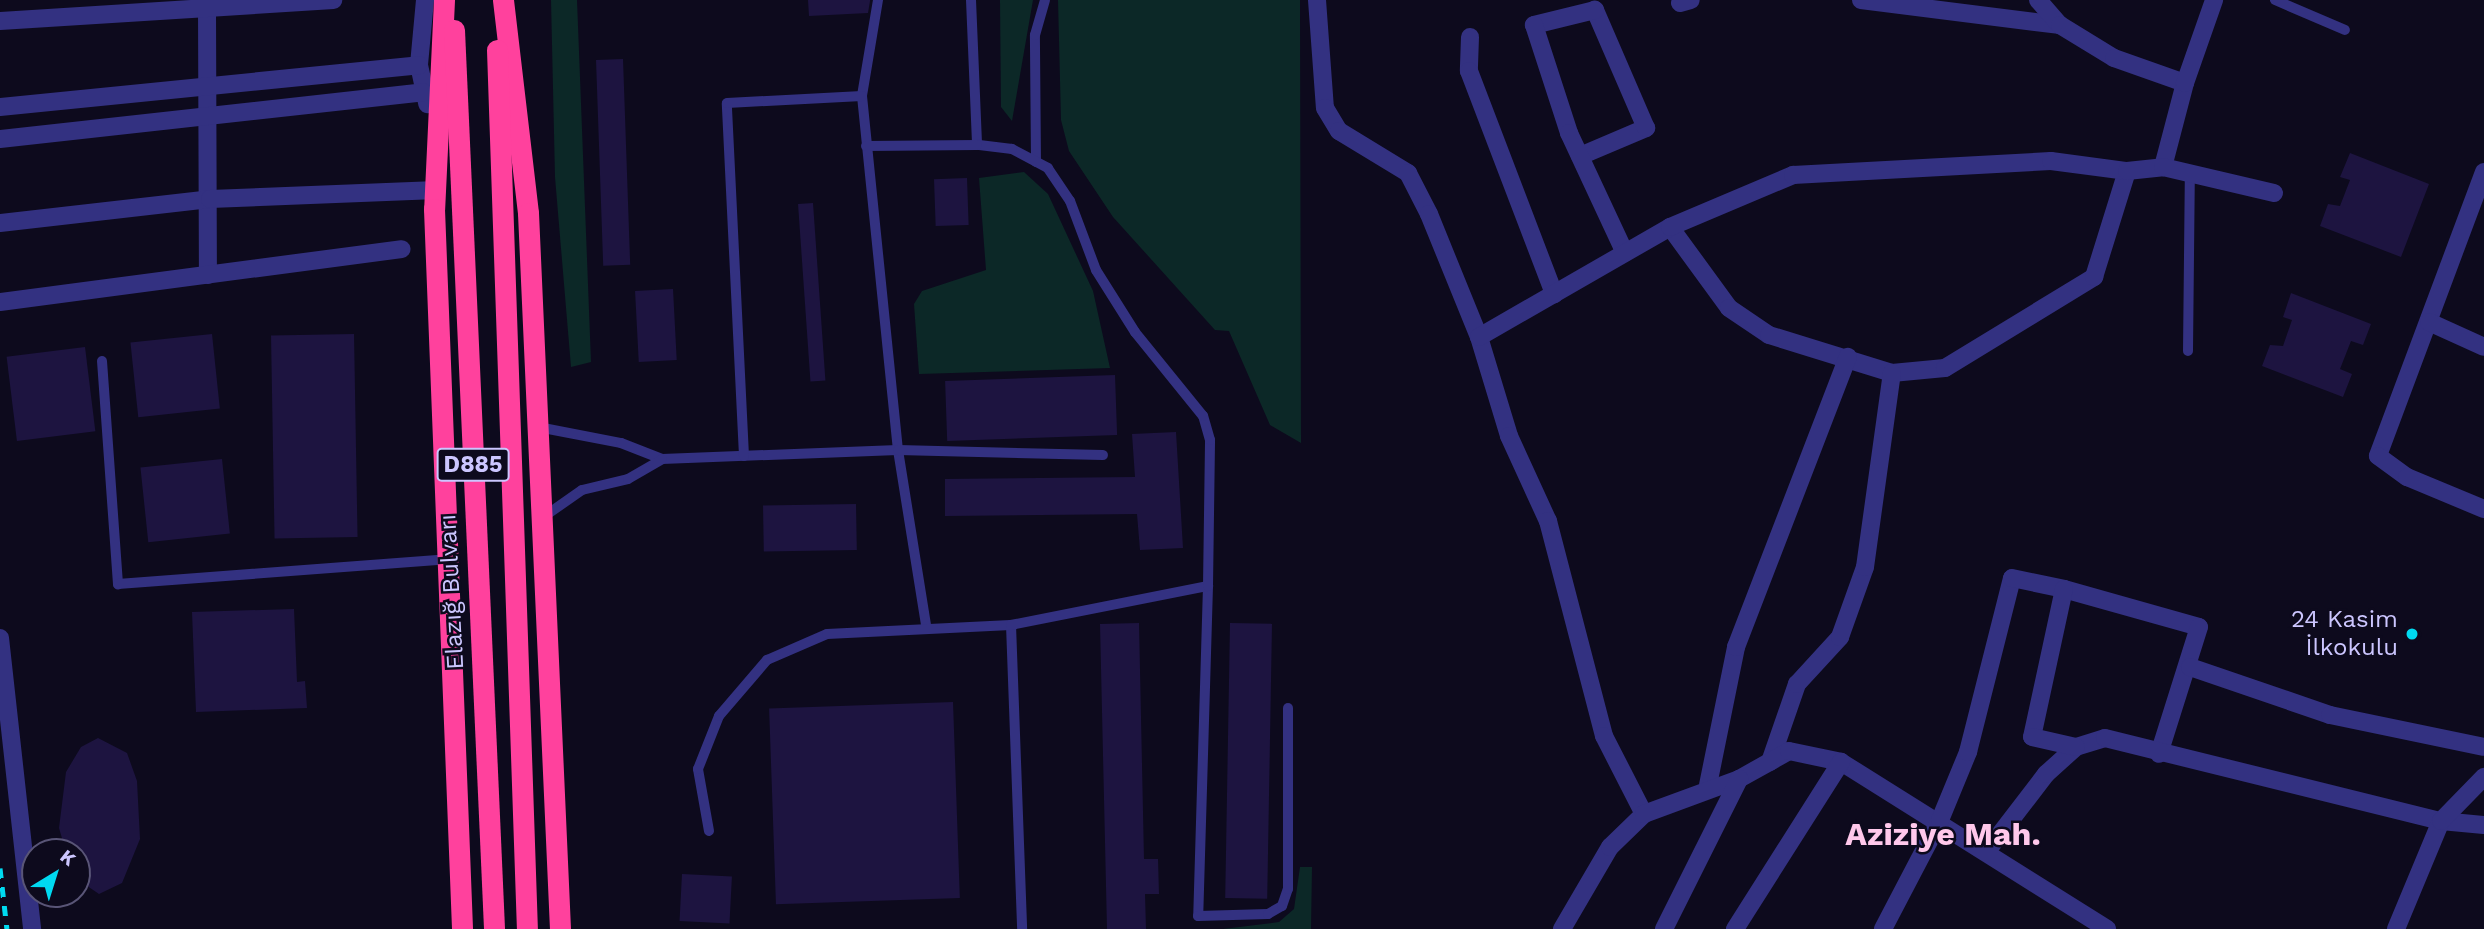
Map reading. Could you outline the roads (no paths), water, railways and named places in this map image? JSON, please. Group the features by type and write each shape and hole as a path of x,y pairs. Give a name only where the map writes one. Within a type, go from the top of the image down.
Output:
{"highway":[{"path":"444,0 435,123 462,929"},
{"name":"Elazığ Bulvarı","path":"452,0 494,929"},
{"name":"D885","path":"495,0 527,929"},
{"path":"503,0 528,213 560,929"}],"street":[{"path":"0,21 80,9 207,9 232,3 333,0"},
{"path":"425,0 419,65 423,92 435,123"},
{"path":"1317,0 1325,108 1339,131 1408,173 1479,337 1509,436 1548,521 1604,736 1644,814"},
{"path":"1861,0 2060,25"},
{"path":"2038,0 2060,25 2114,58 2185,83"},
{"path":"2163,167 2185,83 2214,0"},
{"path":"207,9 210,199 208,275"},
{"path":"1580,156 1646,128 1595,10 1534,25 1580,156 1625,253"},
{"path":"1470,37 1469,71 1554,294"},
{"path":"0,107 419,65"},
{"path":"0,139 423,92"},
{"path":"1479,337 1670,227 1793,175 2051,161 2127,171 2163,167 2274,193"},
{"path":"1670,227 1729,308 1769,335 1848,357 1892,373 1945,368 1982,351 2094,278 2127,171"},
{"path":"2484,172 2378,456 2407,477 2484,509"},
{"path":"0,223 210,199 437,190"},
{"path":"0,302 402,249"},
{"path":"2429,323 2484,347"},
{"path":"1708,785 1736,647 1848,357"},
{"path":"1770,762 1797,684 1840,637 1865,567 1892,373"},
{"path":"1883,929 1940,820 1968,751 2012,578 2064,589 2199,627 2190,667 2159,754"},
{"path":"2064,589 2032,737 2076,747"},
{"path":"0,638 32,929"},
{"path":"2190,667 2330,715 2484,747"},
{"path":"1987,851 2046,774 2076,747 2105,738 2159,754 2441,821 2484,825"},
{"path":"1562,929 1610,846 1644,814 1708,785 1739,779 1789,751 1841,762 1940,820 2106,929"},
{"path":"1735,929 1841,762"},
{"path":"2396,929 2441,821 2484,777"},
{"path":"1664,929 1739,779"}],"lane":[{"path":"878,0 862,96 898,450 926,625"},
{"path":"971,0 977,145"},
{"path":"1037,162 1035,35 1045,0"},
{"path":"2275,0 2345,30"},
{"path":"744,456 727,103 862,96"},
{"path":"866,146 977,145 1012,149 1037,162 1070,201 1096,270 1135,332 1203,416 1210,440 1198,916 1268,914 1282,906 1288,889 1288,708"},
{"path":"2188,351 2190,173"},
{"path":"102,361 118,584 448,559"},
{"path":"537,426 621,443 662,459 898,450 1103,455"},
{"path":"542,518 582,489 628,480 662,459"},
{"path":"709,831 698,769 719,716 767,660 827,634 926,625 1012,625 1208,586"},
{"path":"1012,625 1022,929"}],"railway":[{"path":"0,868 7,929"}],"place":[{"name":"24 Kasim İlkokulu","path":"2412,634"}],"district":[{"name":"Aziziye Mah.","path":"1943,834"}]}
